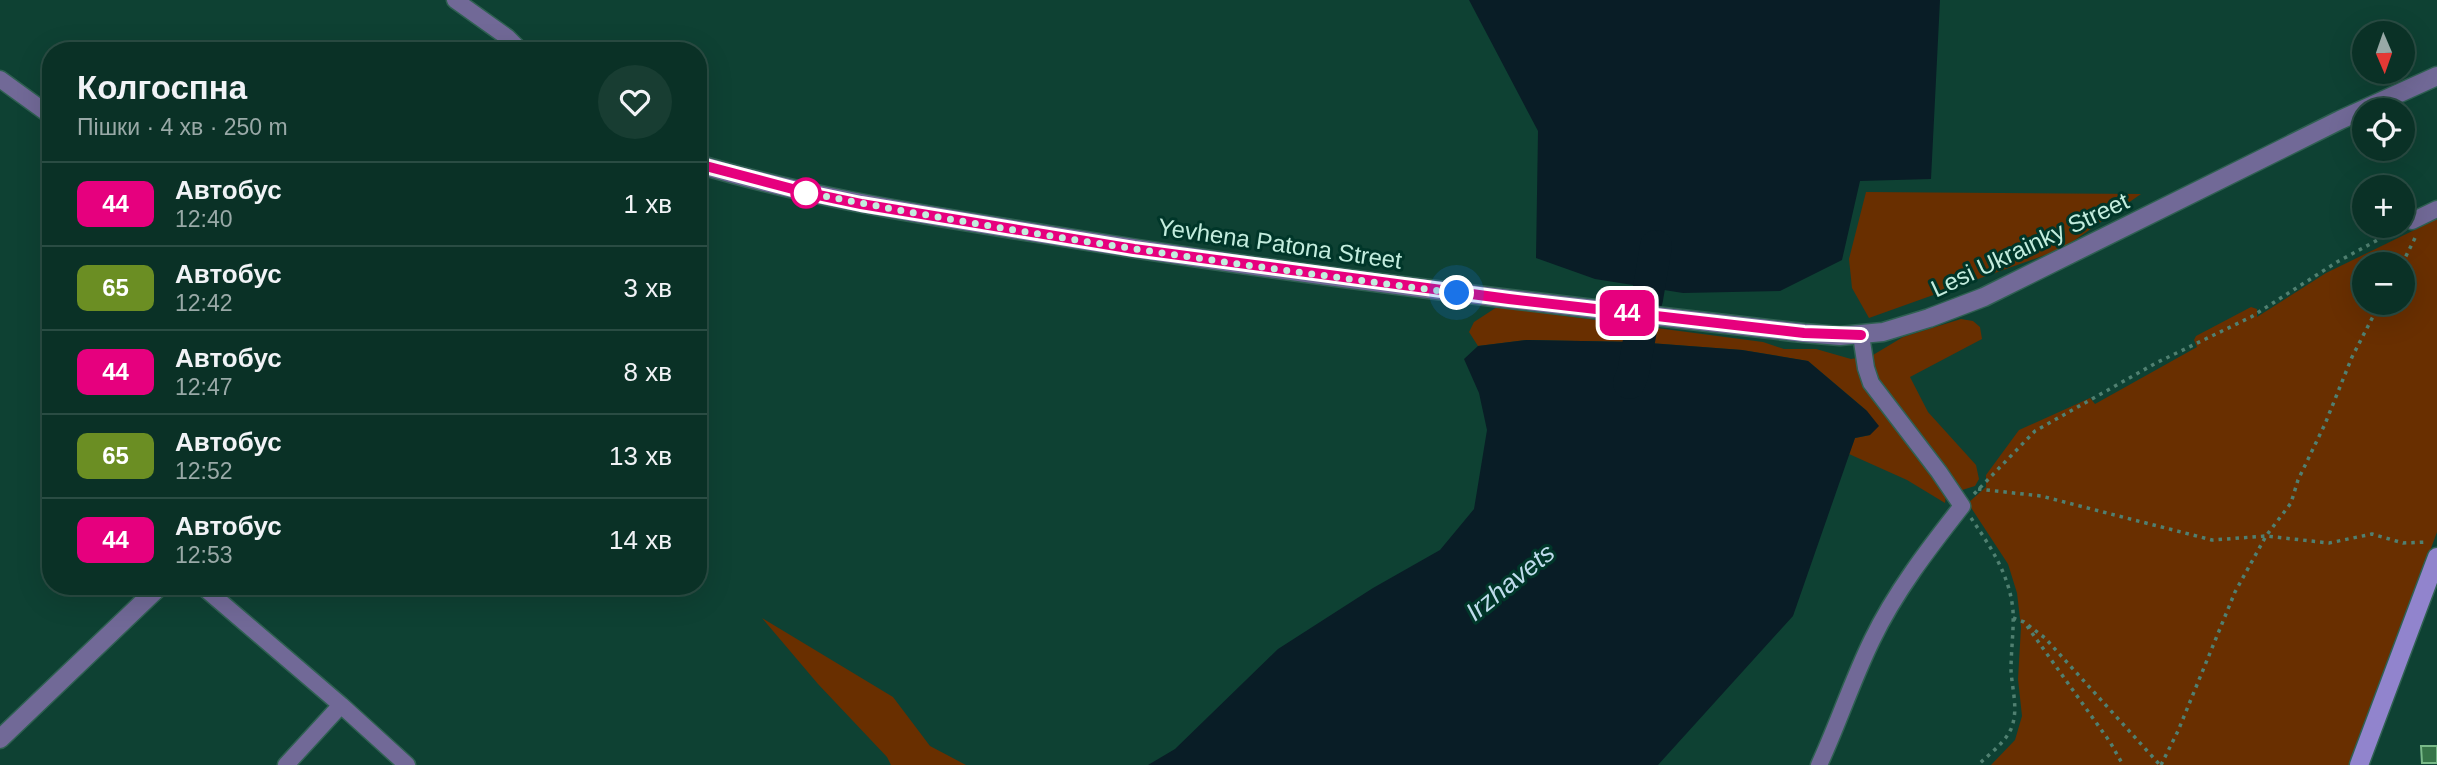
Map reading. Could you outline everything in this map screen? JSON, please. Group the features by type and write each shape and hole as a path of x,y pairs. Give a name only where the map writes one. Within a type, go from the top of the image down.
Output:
{"main road":[{"path":"2359,765 2437,557"}],"street":[{"path":"455,0 512,42"},
{"name":"Lesi Ukrainky Street","path":"1861,335 1910,324 1984,298 2340,120 2437,76"},
{"path":"0,79 42,109"},
{"name":"Yevhena Patona Street","path":"707,166 861,204 1134,249 1509,299 1804,333 1861,335"},
{"path":"2415,220 2437,209"},
{"path":"1819,765 1882,620 1962,506 1871,383 1864,362 1861,335"},
{"path":"0,739 151,595"},
{"path":"213,595 407,765"},
{"path":"286,765 341,705"}],"path":[{"path":"1978,765 2004,740 2014,722 2011,667 2013,618 2010,594 1998,559 1962,506 2027,438 2044,425 2155,363 2264,310 2337,262 2381,238"},
{"path":"2013,618 2024,622 2045,638 2161,765 2178,731 2225,611 2266,537 2291,503 2298,480 2325,424 2352,356 2374,315"},
{"path":"1978,489 2041,496 2211,540 2266,537 2329,543 2372,534 2403,543 2437,542"},
{"path":"2024,622 2110,742 2123,765"}],"shaded area":[{"path":"1866,192 2141,194 2062,249 1869,318 1852,288 1849,259"},
{"path":"2437,219 2437,532 2351,765 1991,765 2015,740 2022,716 2018,679 2021,627 2017,593 2008,564 1968,503 1986,487 1986,475 2019,430 2090,398 2095,404 2197,347 2194,340 2196,336 2251,307 2257,309 2257,317 2326,273 2352,260 2352,315 2415,315 2415,252 2369,252 2398,238 2415,238 2415,230"},
{"path":"1497,307 1763,342 1784,349 1816,349 1851,359 1873,355 1903,337 1961,319 1973,321 1980,327 1982,339 1910,377 1928,412 1976,465 1979,479 1975,486 1946,495 1945,503 1907,480 1849,454 1855,438 1870,435 1867,411 1808,361 1742,350 1636,342 1527,340 1478,346 1469,332 1474,322"},
{"path":"762,618 893,697 930,746 966,765 891,765 887,757 818,684"}],"water":[{"path":"1469,0 1940,0 1931,179 1860,181 1842,260 1780,291 1683,293 1595,279 1536,258 1538,131"},
{"path":"1527,340 1636,342 1742,350 1808,361 1867,411 1879,426 1870,435 1855,438 1793,616 1658,765 1148,765 1175,749 1278,649 1373,588 1440,550 1474,509 1487,430 1479,393 1464,359 1478,346"}],"building":[{"path":"2421,746 2437,746 2437,763 2422,763"}],"waterway":[{"name":"Irzhavets","path":"1647,299 1656,246"},
{"name":"Irzhavets","path":"1629,383 1641,330"}],"bus line":[{"name":"44","path":"707,167 861,204 1134,249 1509,299 1804,333 1861,335"}],"route":[{"path":"806,193 804,192 917,214 1134,249 1457,293"}]}
